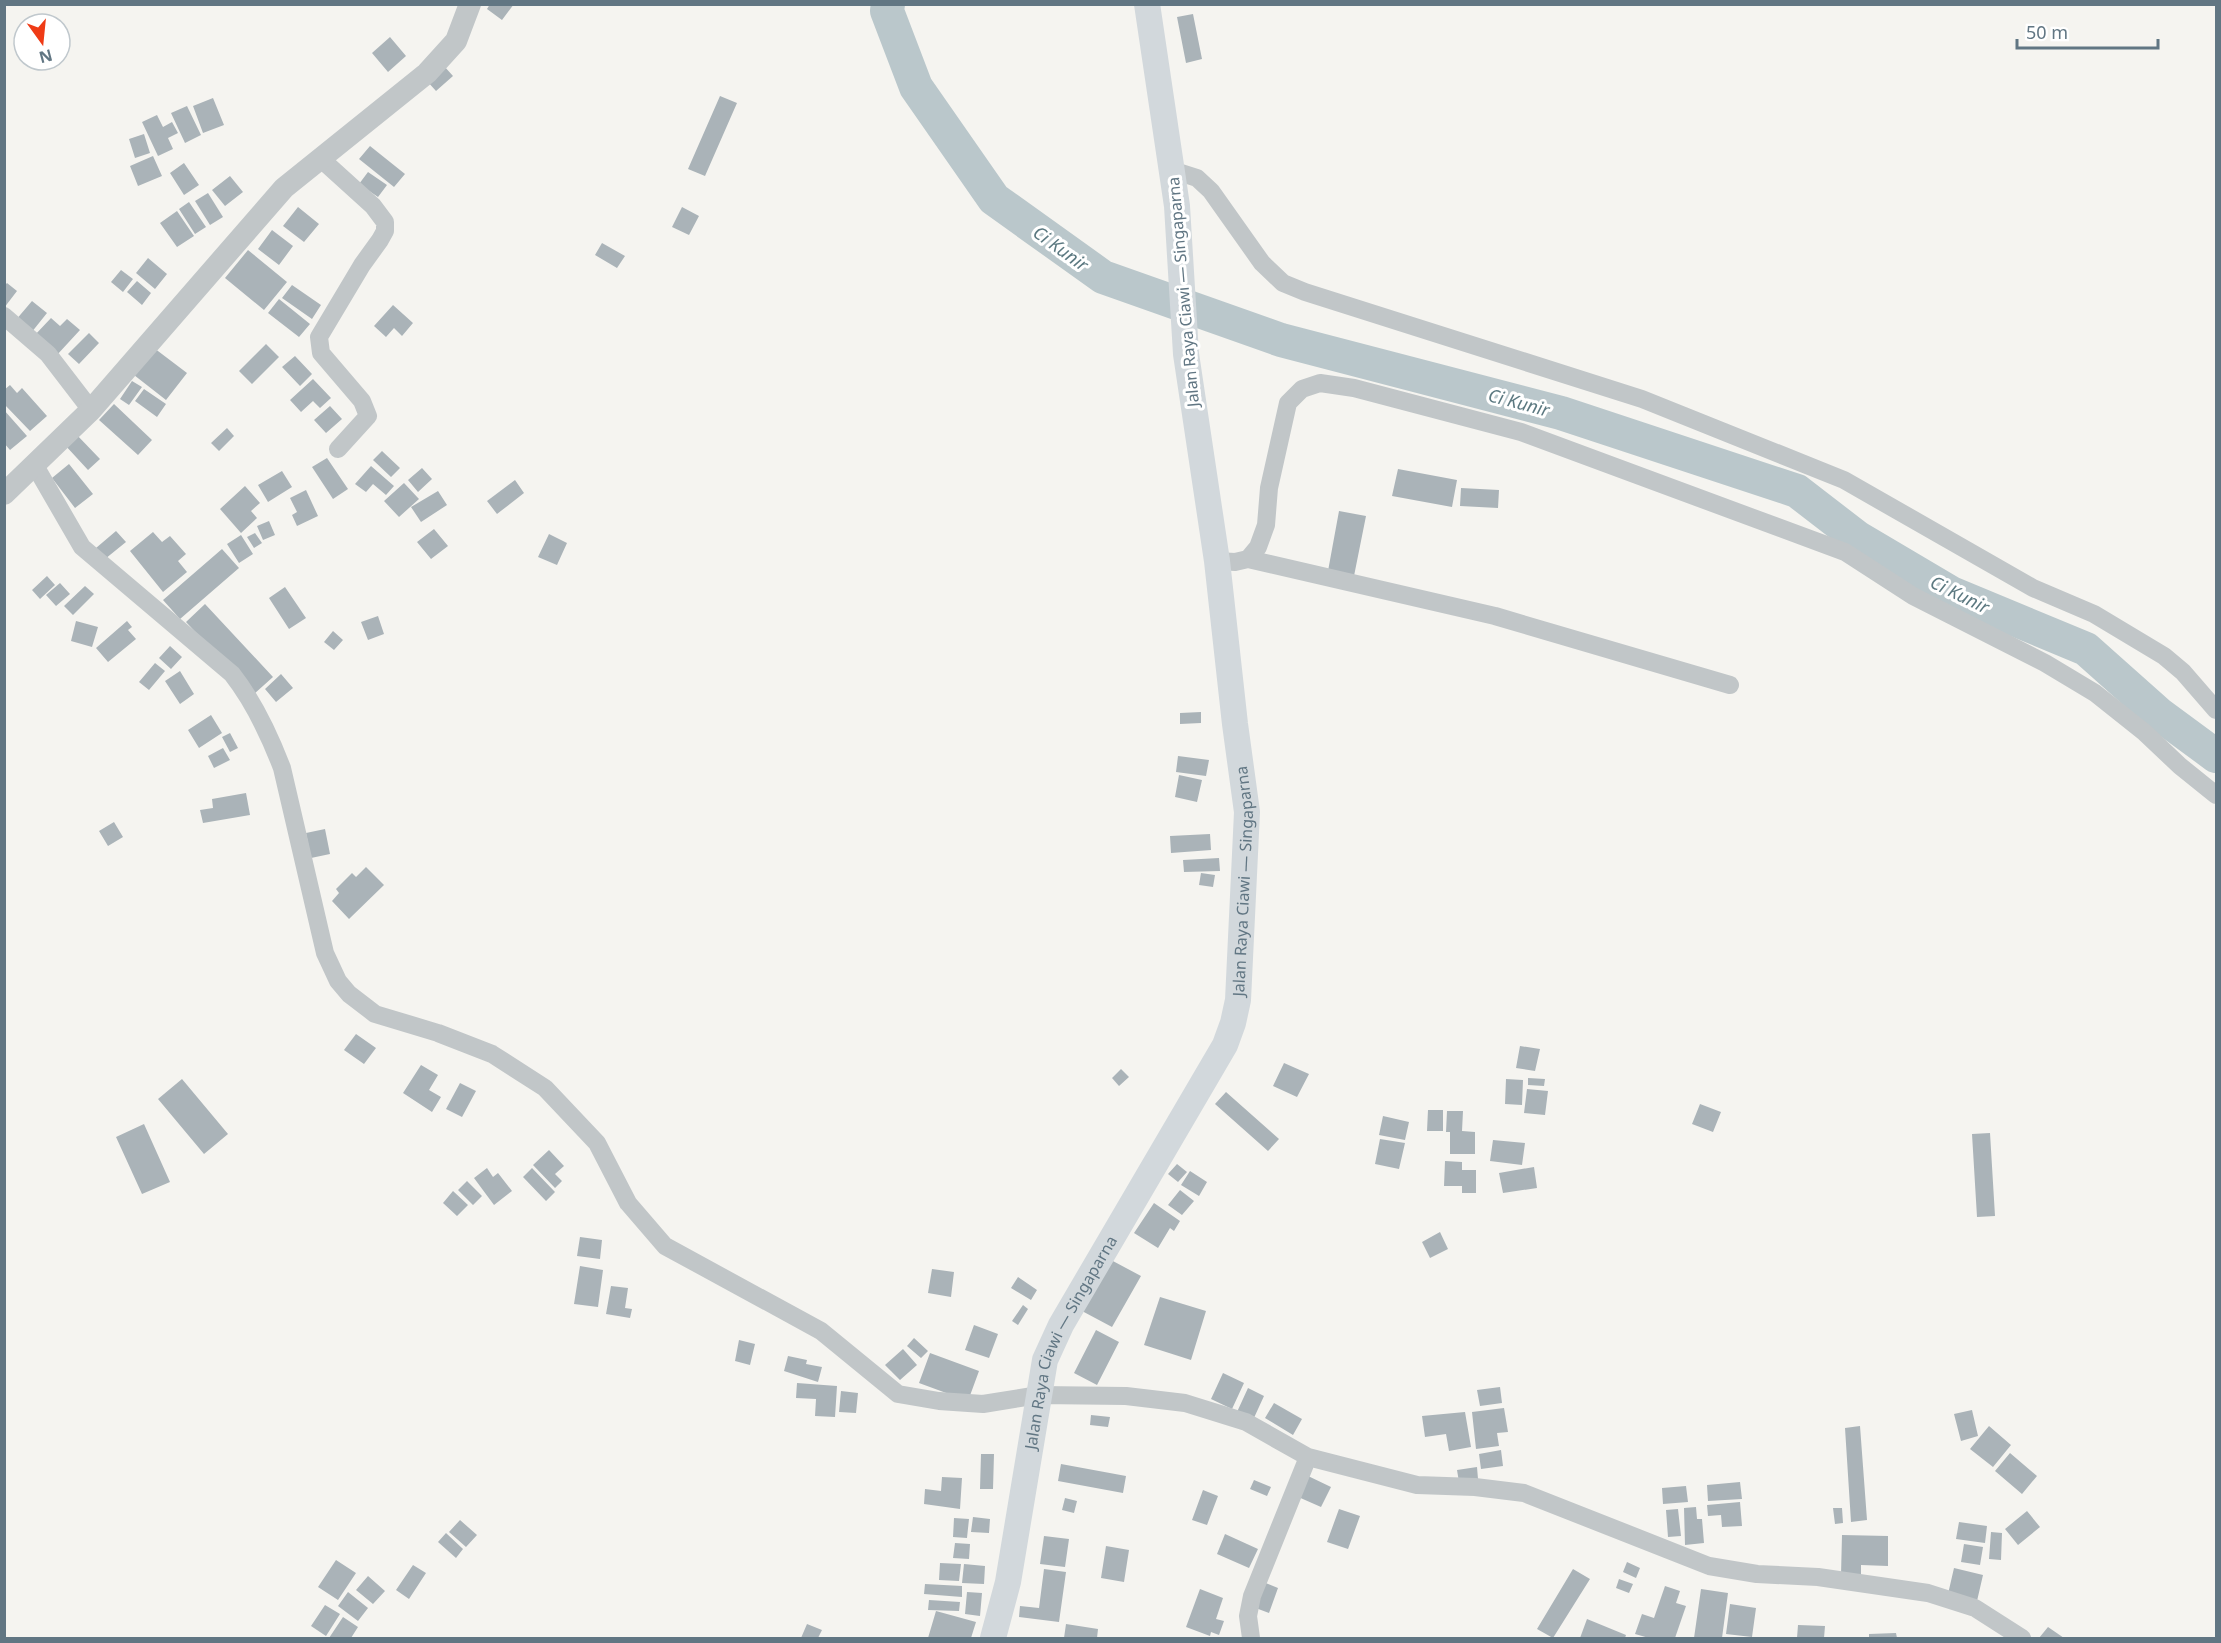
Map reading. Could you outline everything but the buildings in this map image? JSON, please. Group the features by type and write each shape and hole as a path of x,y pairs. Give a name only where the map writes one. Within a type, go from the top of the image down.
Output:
{"main road":[{"name":"Jalan Raya Ciawi — Singaparna","path":"993,1638 1008,1582 1045,1360 1061,1325 1225,1045 1238,1000 1247,812 1217,561 1186,354 1177,206 1147,4"}],"street":[{"path":"4,494 91,410 284,188 427,73 446,54 456,41 470,4"},
{"path":"320,158 373,206 385,222 385,231 380,240 362,265 319,337 321,353 362,401 368,416 338,449"},
{"path":"1172,170 1197,178 1211,191 1262,263 1283,283 1642,399 1844,480 2033,588 2094,614 2163,656 2183,672 2217,710"},
{"path":"4,316 48,354 91,410"},
{"path":"1248,559 1258,547 1266,525 1269,488 1288,403 1302,389 1320,383 1364,391 1521,432 1845,552 1913,596 2045,663 2095,693 2217,795"},
{"path":"34,464 82,547 232,674 248,694 282,768 325,953 338,981 349,994 375,1014 438,1033 492,1054 545,1088 597,1143 628,1203 664,1246 821,1331 898,1394 939,1401 983,1404 1039,1395 1126,1396 1185,1403 1246,1422 1308,1457 1417,1485 1475,1487 1524,1493 1709,1566 1757,1574 1818,1577 1928,1593 1975,1608 2022,1638"},
{"path":"1217,561 1235,562 1248,559 1495,616 1730,685"},
{"path":"1251,1638 1248,1616 1252,1596 1308,1457"}],"waterway":[{"name":"Ci Kunir","path":"888,4 887,11 916,87 994,199 1103,277 1281,340 1561,413 1797,491 1858,538 1951,593 2086,649 2159,714 2216,756"}]}
